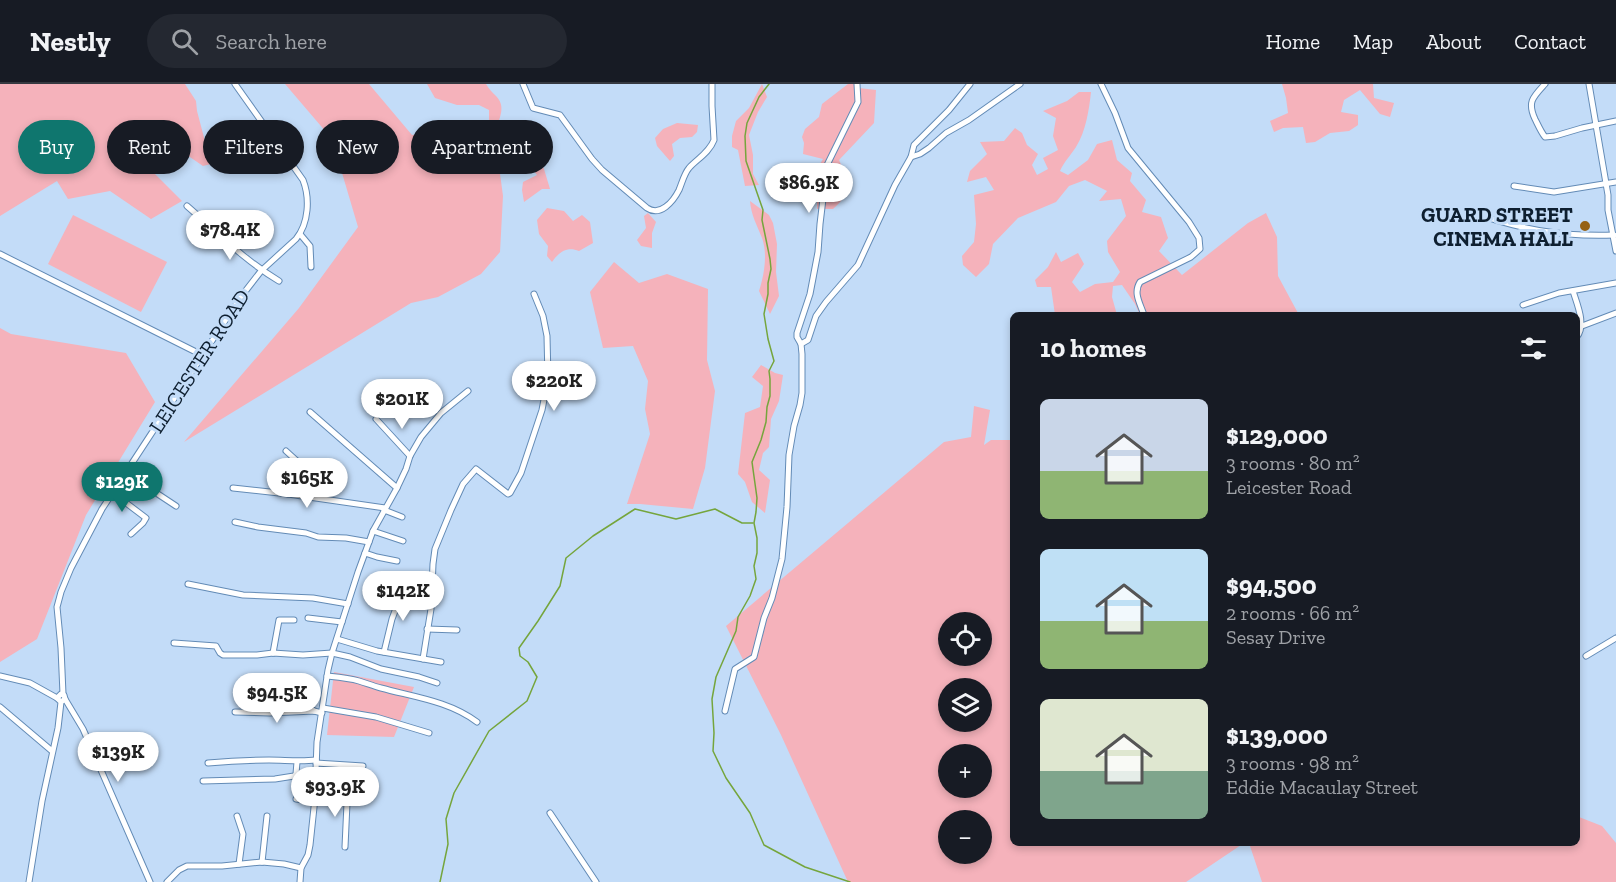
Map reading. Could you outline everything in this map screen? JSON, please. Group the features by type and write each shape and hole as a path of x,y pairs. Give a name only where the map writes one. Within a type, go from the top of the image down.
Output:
{"street":[{"path":"235,84 304,183 307,207 305,222 300,234 310,246 311,267"},
{"path":"523,84 533,108 555,112 562,117 578,142 602,170 650,210 661,210 678,192 687,170 713,145 712,84"},
{"path":"725,711 735,669 754,657 782,559 789,455 801,393 801,344 797,333 810,294 818,252 827,165 858,102 857,84"},
{"path":"801,344 808,340 816,316 826,302 858,265 914,145 949,110 970,84"},
{"path":"910,157 920,154 946,133 969,120 1020,84"},
{"path":"1101,84 1128,148 1189,222 1199,238 1200,249 1191,257 1140,282 1137,295 1143,312"},
{"path":"1545,84 1531,106 1532,113 1545,137 1616,121"},
{"path":"1589,84 1616,250"},
{"path":"1514,186 1554,192 1616,182"},
{"path":"187,206 261,271 279,281"},
{"path":"1466,210 1490,219 1561,234 1614,235"},
{"name":"LEICESTER ROAD","path":"29,882 58,728 61,698 61,648 57,607 63,587 81,548 126,473 247,287 300,234"},
{"path":"0,254 202,355"},
{"path":"1522,305 1558,293 1616,283"},
{"path":"1574,291 1579,312"},
{"path":"423,659 431,603 435,549 451,510 464,484 477,469 508,494 510,493 521,473 542,410 549,362 546,327 534,294"},
{"path":"1582,326 1616,313"},
{"path":"1580,317 1582,326 1580,334"},
{"path":"300,882 310,845 315,800 317,742 327,675 365,553 373,531 397,488 410,456 432,423 468,391"},
{"path":"310,412 397,488"},
{"path":"376,419 410,456"},
{"path":"286,451 297,461 318,472"},
{"path":"288,494 297,461"},
{"path":"126,473 176,507"},
{"path":"232,488 384,509 402,517"},
{"path":"114,493 146,518 131,534"},
{"path":"235,522 306,533 318,537 369,542"},
{"path":"373,531 403,541"},
{"path":"365,553 397,561"},
{"path":"188,584 243,595 304,597 348,604"},
{"path":"384,652 398,603"},
{"path":"308,618 342,622"},
{"path":"273,654 279,620 294,620"},
{"path":"427,629 458,630"},
{"path":"1586,656 1616,638"},
{"path":"337,639 366,649 441,662"},
{"path":"174,643 216,646 223,655 332,653 381,669 419,676 437,683"},
{"path":"327,675 358,681 451,707 477,722"},
{"path":"0,676 30,683 61,698 82,729 150,882"},
{"path":"238,696 281,698 305,705 314,711"},
{"path":"0,707 52,751"},
{"path":"235,712 322,711 376,717 429,733"},
{"path":"208,763 281,760 363,766"},
{"path":"203,781 275,779 294,776 297,762"},
{"path":"296,799 346,803 345,847"},
{"path":"550,813 596,882"},
{"path":"237,816 243,834 239,864"},
{"path":"262,862 267,816"},
{"path":"167,882 179,870 187,866 222,866 262,862 302,868"}],"shaded area":[{"path":"0,84 185,84 196,101 203,134 203,166 191,158 191,120 107,120 107,174 155,174 182,201 151,219 110,191 68,199 57,181 0,216"},
{"path":"285,84 369,84 411,134 411,174 500,174 503,196 500,252 481,274 438,297 411,303 184,442 299,308 358,227 342,174 399,174 399,120 316,120"},
{"path":"427,84 486,84 501,103 501,114 499,120 489,120 489,110 479,105 457,105 435,98"},
{"path":"762,84 767,97 749,135 753,155 753,174 759,185 745,186 738,150 732,147 732,136 736,121 749,108"},
{"path":"848,84 876,90 874,123 839,160 847,181 843,198 833,209 817,209 817,169 823,159 803,154 802,137 805,129 819,117 822,104"},
{"path":"1282,84 1373,84 1374,98 1394,103 1390,117 1380,114 1360,90 1344,100 1341,112 1358,115 1358,125 1349,131 1330,133 1315,142 1306,143 1303,127 1283,128 1274,132 1270,121 1288,113"},
{"path":"1079,92 1091,92 1082,134 1060,171 1068,175 1088,160 1097,144 1112,140 1117,160 1132,173 1130,181 1146,200 1142,212 1161,217 1168,238 1159,251 1182,275 1248,223 1266,213 1277,237 1278,276 1297,312 1139,312 1122,285 1113,286 1112,297 1116,312 1055,312 1051,287 1037,287 1035,280 1048,267 1056,252 1061,262 1078,253 1084,264 1072,282 1080,292 1095,284 1113,282 1120,272 1108,252 1107,241 1126,216 1121,199 1099,201 1107,191 1085,180 1069,186 1056,202 1018,218 993,244 989,264 976,277 963,265 962,256 974,242 976,224 974,195 994,190 986,177 967,182 970,171 987,154 980,142 1004,141 1015,128 1022,133 1027,145 1038,154 1032,165 1037,175 1048,169 1043,158 1058,150 1053,136 1056,118 1043,111 1067,101"},
{"path":"677,123 698,125 697,132 692,137 680,138 672,144 674,156 670,161 657,146 655,138 663,129"},
{"path":"546,174 550,189 542,189 524,202 523,182 537,175"},
{"path":"750,201 769,215 777,244 776,272 779,296 770,314 759,291 764,272 765,251"},
{"path":"547,208 564,211 573,221 582,215 590,222 593,243 579,251 571,249 564,251 552,262 547,256 548,246 539,234 537,220"},
{"path":"648,213 656,222 652,233 652,248 641,246 637,240 646,228 644,216"},
{"path":"73,215 167,262 141,312 48,264"},
{"path":"614,262 639,283 667,274 708,289 707,360 715,391 705,468 693,509 627,504 650,434 645,409 648,381 633,346 603,348 590,292"},
{"path":"0,328 11,334 126,353 155,402 86,515 37,639 0,662"},
{"path":"761,365 783,375 779,401 771,419 769,447 763,453 759,470 770,480 765,513 752,502 745,482 738,474 745,413 760,407 763,386 752,377"},
{"path":"974,406 990,410 984,445 991,440 1010,440 1010,846 1240,846 1186,882 848,882 781,735 726,626 944,442 971,437"},
{"path":"334,672 414,687 394,737 327,735"},
{"path":"1580,817 1602,826 1616,843 1616,882 1262,882 1250,846 1580,846"}],"waterway":[{"path":"769,84 759,97 747,123 745,136 746,161 763,210 762,220 770,259 771,269 764,314 774,361 769,371 770,396 766,422 752,462 757,498 754,523 757,538 754,566 756,579 750,596 738,617 736,631 716,677 712,699 713,751 726,778 750,813 764,845 805,867 850,882"},
{"path":"440,882 448,844 446,819 454,793 489,731 527,701 537,677 528,662 520,656 519,648 560,586 566,558 593,536 635,509 676,519 715,509 742,523 753,523"}],"place":[{"name":"GUARD STREET CINEMA HALL","path":"1585,226"}]}
